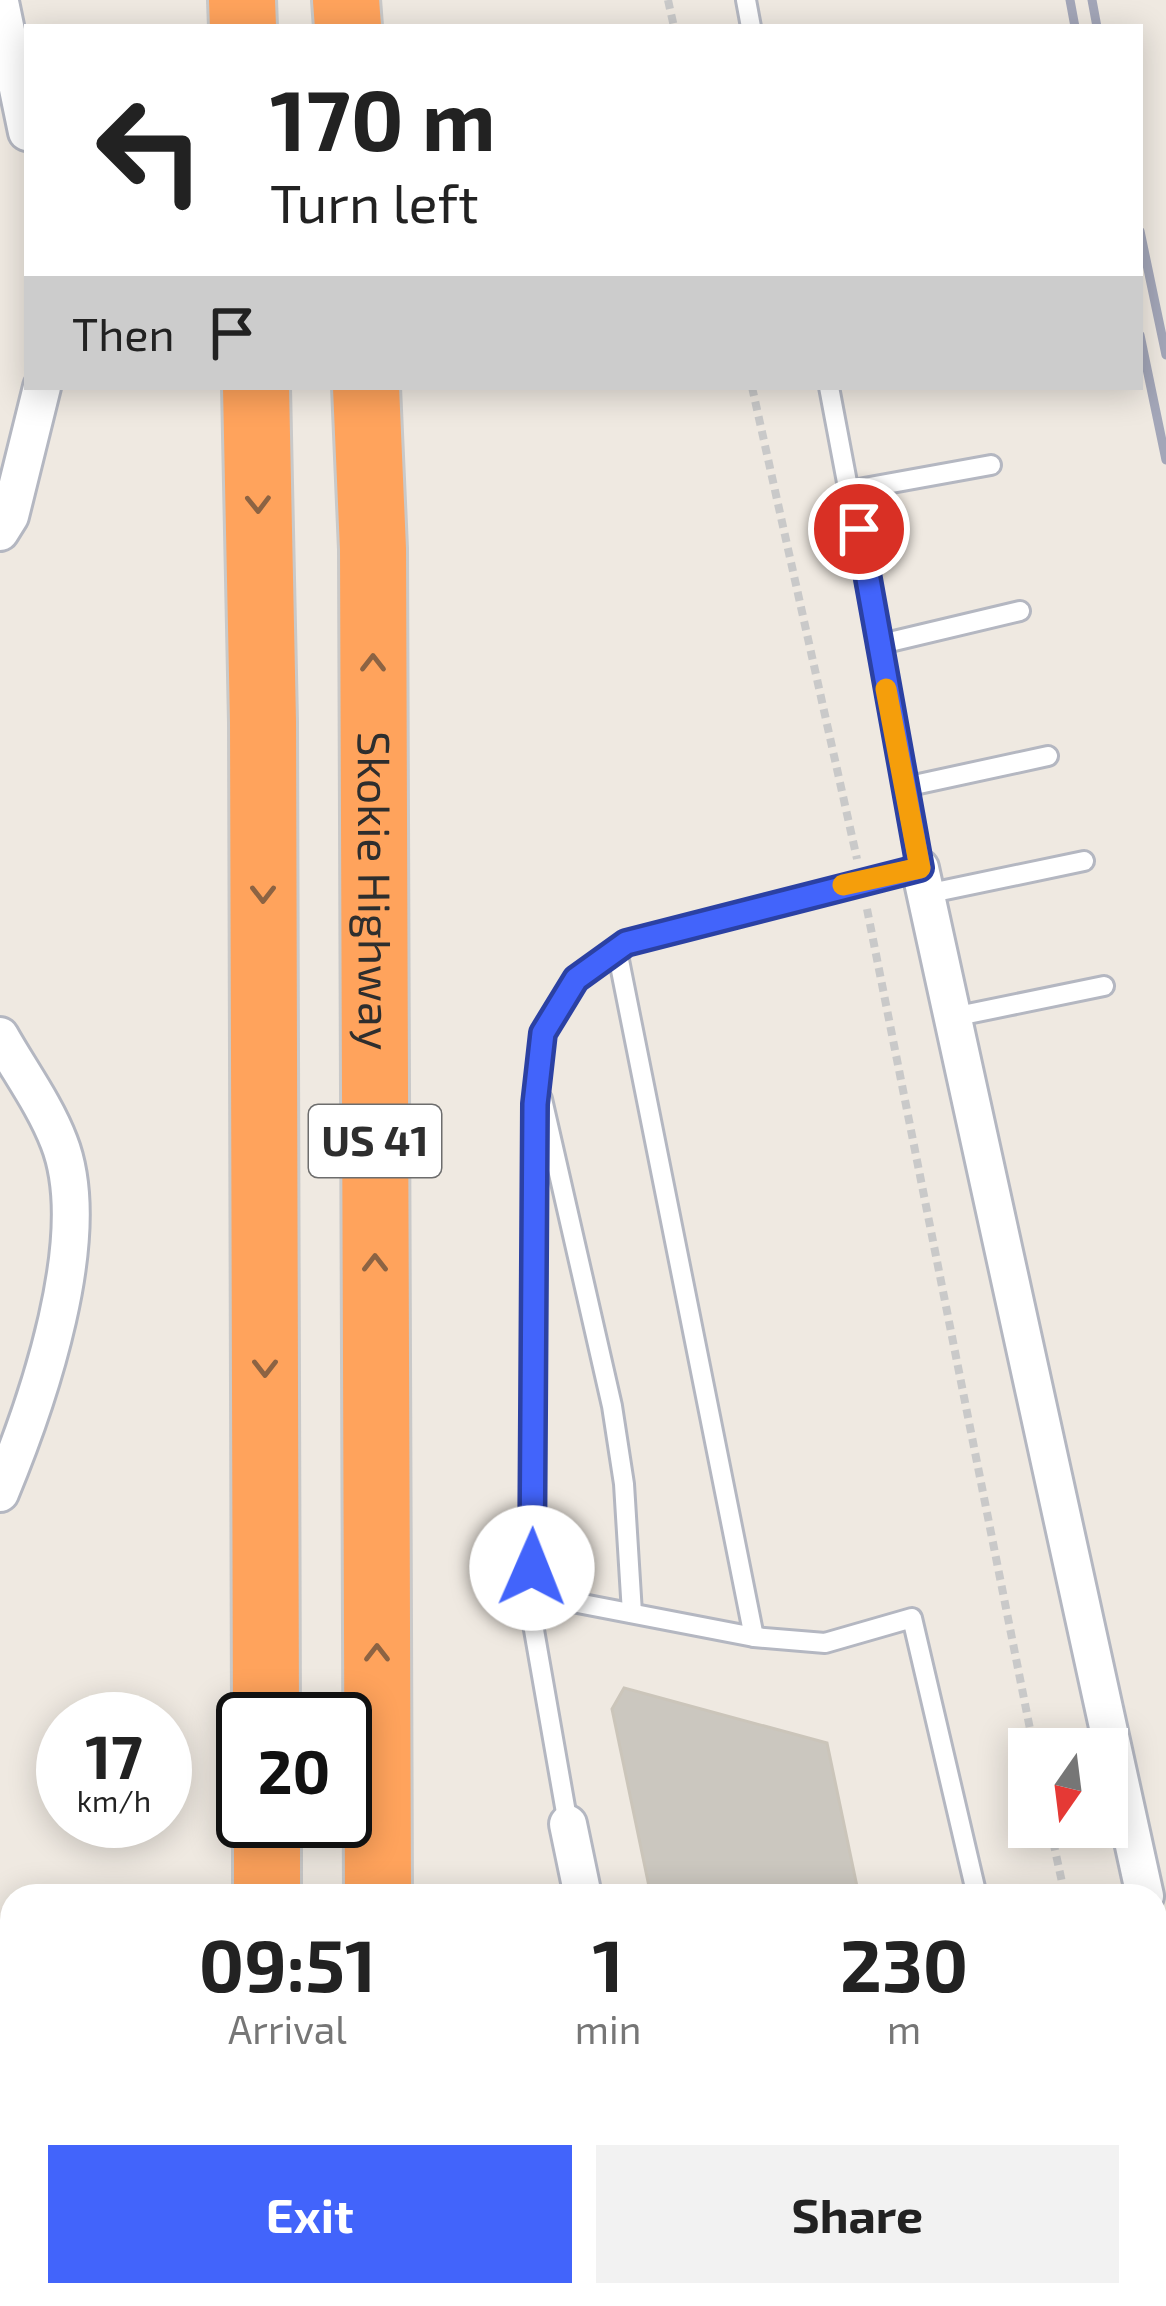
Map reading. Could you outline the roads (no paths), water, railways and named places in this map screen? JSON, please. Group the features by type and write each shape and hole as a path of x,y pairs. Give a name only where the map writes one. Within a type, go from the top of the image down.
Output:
{"highway":[{"name":"US 41","path":"256,390 263,722 266,1692"},
{"name":"Skokie Highway","path":"366,390 373,573 378,1884"},
{"path":"267,1848 267,1884"}],"street":[{"path":"0,2 24,118"},
{"path":"0,532 10,516 41,390"},
{"path":"923,881 1142,1884"},
{"path":"0,1036 59,1140 68,1171 69,1217 63,1285 25,1434 0,1493"},
{"path":"568,1825 580,1884"}],"lane":[{"path":"830,390 853,490 877,645 923,881"},
{"path":"853,490 991,465"},
{"path":"877,645 1020,611"},
{"path":"905,787 1048,756"},
{"path":"568,1825 531,1594 538,1081 543,1033 576,979 616,950 861,880 923,881 1084,861"},
{"path":"616,950 754,1636"},
{"path":"953,1017 1104,986"},
{"path":"538,1081 612,1406 624,1484 632,1613"},
{"path":"531,1594 754,1636 825,1643 912,1618 974,1884"}],"railway":[{"path":"1070,0 1074,24"},
{"path":"1092,0 1096,24"},
{"path":"1143,245 1166,355"},
{"path":"1143,349 1166,460"}]}
